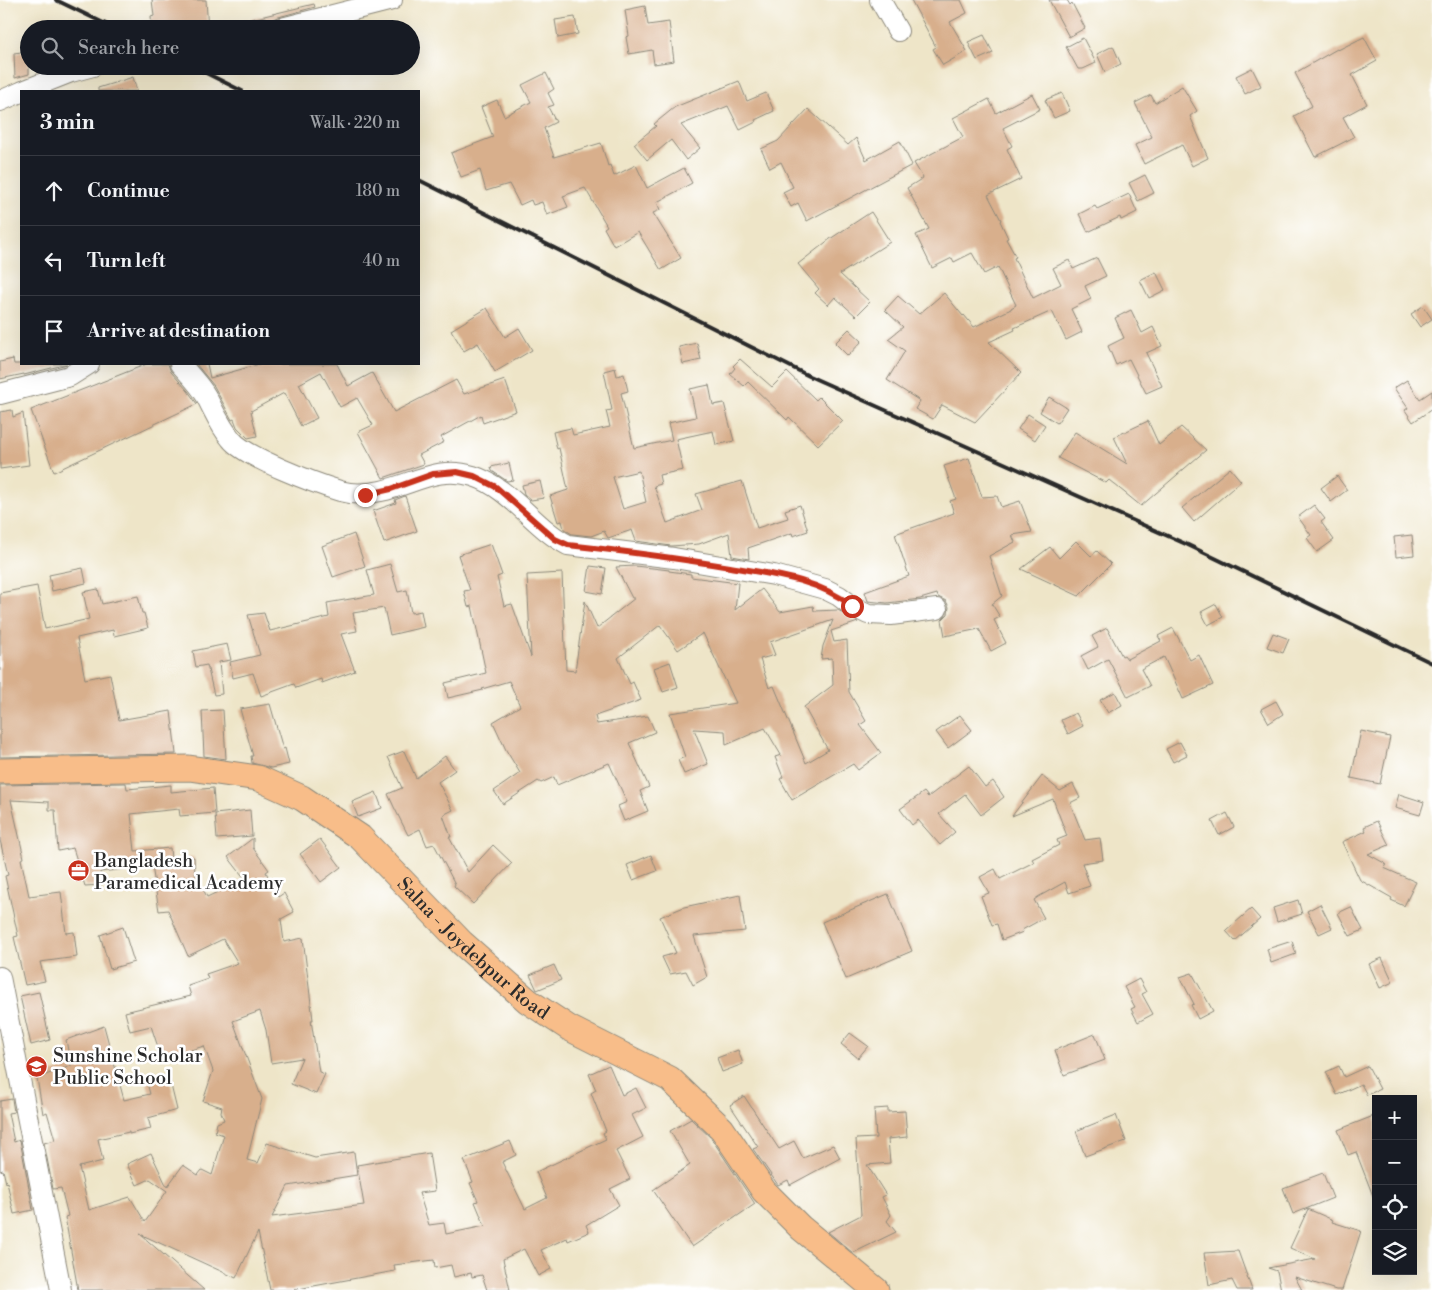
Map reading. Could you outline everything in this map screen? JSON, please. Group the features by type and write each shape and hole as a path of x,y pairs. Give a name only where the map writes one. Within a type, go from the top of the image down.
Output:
{"main road":[{"name":"Salna - Joydebpur Road","path":"0,771 189,768 258,778 302,798 360,837 462,943 528,1001 569,1028 670,1079 722,1128 764,1191 801,1228 876,1290"}],"street":[{"path":"313,20 392,0"},
{"path":"880,0 898,31"},
{"path":"27,90 64,75"},
{"path":"0,101 20,93"},
{"path":"0,394 70,376 87,365"},
{"path":"181,365 205,394 218,420 232,441 249,454 341,491 365,495 391,489 433,474 457,472 474,476 496,487 555,539 568,545 674,558 774,575 824,589 868,614 892,615 937,609"},
{"path":"0,977 61,1290"}],"building":[{"path":"152,0 206,0 207,20 151,20 151,17 154,16"},
{"path":"911,0 961,0 967,13 950,22 967,51 943,65 933,49 936,47"},
{"path":"1049,0 1067,0 1070,5 1072,3 1085,28 1069,37"},
{"path":"314,4 315,7 271,20 248,20"},
{"path":"645,6 648,25 669,22 674,61 654,64 652,50 629,54 626,37 629,36 625,10"},
{"path":"575,17 578,34 558,38 555,20"},
{"path":"984,35 993,53 977,60 968,42"},
{"path":"1364,37 1377,61 1352,75 1367,104 1343,117 1354,137 1315,157 1294,116 1312,106 1295,73 1337,49"},
{"path":"1083,38 1096,63 1083,69 1078,69 1066,47"},
{"path":"1113,46 1121,64 1105,72 1097,54"},
{"path":"20,52 20,75 26,75 15,78 14,53"},
{"path":"1252,68 1261,86 1245,94 1236,76"},
{"path":"546,73 554,89 548,93 554,105 548,107 556,122 544,128 554,157 601,143 608,166 610,165 614,176 636,165 647,188 684,168 692,183 657,202 660,210 653,213 681,258 661,270 638,232 614,246 604,228 607,226 585,188 563,196 568,207 547,215 542,202 533,205 531,200 520,205 509,184 486,191 480,170 461,177 451,153 493,137 481,107 497,100 504,116 531,102 522,85"},
{"path":"133,77 137,90 98,90 98,88"},
{"path":"739,81 747,101 766,93 774,111 740,130 728,106 681,125 700,148 686,160 671,140 647,160 634,144 675,107"},
{"path":"1182,86 1197,111 1190,116 1208,158 1192,166 1182,145 1144,164 1135,145 1152,137 1135,103 1151,95 1155,103"},
{"path":"1062,93 1070,111 1054,118 1045,100"},
{"path":"1032,94 1040,109 1003,128 1012,146 1007,149 1021,179 988,195 1001,220 1008,238 1006,239 1016,257 1014,258 1033,298 1061,284 1053,268 1069,260 1073,269 1097,258 1106,276 1085,286 1091,299 1071,309 1082,332 1066,340 1052,311 1014,328 1015,330 989,342 1021,373 975,422 942,405 933,419 915,409 920,401 887,380 905,351 888,339 903,327 885,310 898,296 919,314 944,293 974,327 1016,305 998,267 984,274 972,253 954,262 952,258 932,268 916,235 929,229 907,188 923,178 914,163 963,137 953,118 989,99 996,113"},
{"path":"808,109 848,145 856,138 866,160 900,141 912,165 807,221 798,203 791,207 783,192 793,187 781,162 770,168 761,149 778,141"},
{"path":"1145,175 1154,193 1138,201 1129,183"},
{"path":"1129,194 1137,212 1121,220 1120,217 1088,232 1079,214 1095,206 1097,209"},
{"path":"871,212 890,242 840,274 870,302 856,316 835,297 828,305 815,293 819,289 798,264 830,239"},
{"path":"1156,272 1165,290 1149,298 1140,280"},
{"path":"1423,306 1432,319 1420,327 1411,314"},
{"path":"487,308 505,337 519,328 532,350 495,372 478,343 464,351 451,330"},
{"path":"1131,310 1142,333 1153,327 1162,346 1146,353 1162,386 1146,393 1129,359 1116,365 1108,346 1124,338 1115,318"},
{"path":"849,329 862,341 848,356 835,343"},
{"path":"697,343 701,360 683,364 679,347"},
{"path":"13,359 14,364 20,365 63,365 0,379 0,362"},
{"path":"740,359 772,387 787,372 816,400 819,397 843,421 818,445 789,417 787,420 748,382 744,386 730,374 735,368 733,366"},
{"path":"144,365 168,365 171,372 197,404 54,472 31,410"},
{"path":"197,365 207,365 210,378 256,365 338,365 348,386 372,373 394,412 456,380 464,394 505,380 516,411 483,423 481,415 441,437 444,442 419,455 424,464 383,478 358,432 373,425 357,398 340,407 321,372 299,384 317,418 301,426 284,393 251,411 257,436 248,438 237,427 234,419 232,420 214,386"},
{"path":"615,368 617,376 624,374 628,391 621,393 634,448 672,440 668,423 696,417 690,389 709,385 713,405 724,403 734,441 716,445 713,431 676,439 683,470 659,475 661,484 654,486 667,523 702,510 696,494 742,481 757,528 788,518 785,510 800,505 808,531 793,536 792,533 748,548 749,559 732,556 729,533 699,544 671,546 636,541 632,530 608,538 604,531 591,536 572,534 564,529 562,521 558,522 550,496 568,490 559,448 557,449 553,432 571,428 573,435 610,427 606,411 612,410 604,371","holes":["639,471 646,502 623,509 613,477"]},
{"path":"1407,380 1420,399 1432,391 1432,409 1413,422 1405,410 1408,408 1394,388"},
{"path":"1049,397 1067,408 1057,423 1040,412"},
{"path":"12,410 13,417 23,413 29,465 0,469 0,412"},
{"path":"1028,414 1045,425 1035,440 1018,429"},
{"path":"1148,421 1159,445 1181,427 1206,450 1141,506 1109,480 1106,483 1058,458 1075,432 1127,464 1114,437"},
{"path":"969,458 982,497 997,496 1001,507 1020,501 1032,532 1012,535 1015,542 989,556 1002,596 992,604 1000,617 994,620 1006,643 991,651 979,629 945,636 942,620 948,614 949,607 946,601 938,597 937,594 920,599 887,603 868,601 865,592 909,576 895,534 954,513 950,501 956,499 944,466"},
{"path":"509,463 513,480 507,481 492,471 491,467"},
{"path":"1230,468 1241,481 1194,522 1182,508"},
{"path":"1337,476 1347,490 1331,502 1321,488"},
{"path":"540,481 544,498 531,500 524,494 522,485"},
{"path":"405,496 417,531 384,543 373,511 396,503 395,500"},
{"path":"1314,505 1325,519 1321,522 1334,540 1317,552 1307,538 1311,535 1298,517"},
{"path":"354,534 365,566 333,577 322,546"},
{"path":"1412,535 1414,555 1396,557 1394,537"},
{"path":"1076,541 1091,556 1097,551 1111,564 1079,596 1021,569 1050,547 1059,558"},
{"path":"491,544 502,575 497,577 504,606 512,604 531,657 527,575 562,573 566,670 575,671 585,601 597,628 635,598 632,598 616,567 635,566 669,570 691,574 691,577 738,583 735,610 762,589 780,612 813,606 814,611 838,610 858,622 831,631 834,642 847,640 849,692 866,721 860,725 881,753 858,770 853,764 792,800 780,779 783,777 775,757 781,755 765,728 726,745 725,731 694,729 708,764 684,774 678,760 685,757 670,713 736,703 703,633 678,650 660,625 618,658 630,684 633,682 641,700 595,716 597,724 648,716 655,732 629,743 649,787 640,791 648,811 624,821 618,806 627,802 609,763 557,785 554,777 541,783 538,781 503,804 494,791 520,773 506,750 493,722 520,706 509,681 483,690 448,698 445,683 486,673 472,606 468,607 464,591 470,590 458,555","holes":["833,620 823,646 821,659 832,658 833,685 804,707 828,750 806,763 774,686 769,688 760,659 775,655 770,642"]},
{"path":"390,564 398,592 407,590 411,613 421,611 424,627 390,635 384,608 353,613 357,631 341,634 355,671 322,683 321,679 296,688 294,684 261,696 253,673 233,678 230,662 260,655 248,615 264,613 270,631 329,617 327,603 374,595 367,570"},
{"path":"590,566 606,568 602,594 586,591"},
{"path":"83,568 86,583 52,591 49,575"},
{"path":"37,586 45,629 89,619 83,592 98,589 102,604 138,596 148,628 114,636 113,630 77,638 85,679 110,674 119,720 171,711 176,754 0,757 0,593"},
{"path":"1216,604 1223,617 1208,625 1201,612"},
{"path":"1107,628 1122,656 1124,655 1127,659 1161,641 1158,636 1173,628 1190,660 1199,655 1213,685 1183,699 1164,657 1141,669 1150,686 1128,697 1108,659 1088,670 1081,656 1098,647 1092,636"},
{"path":"1273,633 1289,639 1283,653 1267,647"},
{"path":"227,644 231,660 219,662 222,694 214,695 207,665 196,667 193,651"},
{"path":"670,662 678,687 663,692 654,668"},
{"path":"1115,692 1122,705 1108,713 1100,700"},
{"path":"1276,701 1283,714 1269,723 1261,709"},
{"path":"270,704 289,764 271,768 252,763 251,756 253,756 240,709"},
{"path":"223,710 226,759 204,756 202,711"},
{"path":"1076,713 1083,726 1068,734 1061,720"},
{"path":"960,715 972,730 948,748 936,732"},
{"path":"1361,731 1390,737 1380,784 1351,778"},
{"path":"1180,742 1187,755 1173,762 1166,749"},
{"path":"404,751 416,778 445,756 455,770 438,782 453,810 443,815 451,837 449,837 468,872 493,845 512,863 473,904 454,886 455,884 434,844 427,846 420,829 408,835 388,794 402,788 388,757"},
{"path":"969,766 985,787 993,781 1004,797 981,815 965,794 939,814 955,832 940,845 918,820 912,825 900,809 924,792 928,797"},
{"path":"1042,776 1060,791 1073,784 1080,798 1070,803 1085,840 1100,838 1103,860 1082,863 1090,886 1069,893 1065,882 1038,897 1034,900 1044,918 1022,930 1023,932 1002,940 997,924 992,925 981,896 989,893 980,877 995,869 1000,879 1034,862 1032,859 1059,845 1057,840 1067,836 1053,799 1012,816"},
{"path":"126,783 127,789 171,785 171,792 213,788 215,813 180,816 179,809 131,814 135,851 170,848 171,860 194,857 195,873 207,897 245,879 228,857 253,838 253,848 269,870 266,872 278,897 284,893 294,912 281,919 284,942 303,938 313,1020 311,1020 319,1072 325,1074 316,1094 291,1084 302,1058 271,1063 266,1030 260,1011 233,1021 262,1099 247,1160 258,1163 267,1143 315,1158 354,1152 357,1175 288,1186 272,1217 364,1205 357,1165 429,1153 435,1191 419,1193 429,1225 444,1223 446,1234 485,1226 475,1202 478,1201 470,1183 473,1182 464,1160 510,1141 516,1155 502,1162 525,1209 547,1198 536,1172 606,1139 603,1133 606,1131 591,1093 596,1090 589,1074 609,1065 622,1095 636,1088 646,1108 632,1115 643,1137 616,1151 630,1179 610,1189 619,1205 586,1225 589,1232 568,1241 567,1238 541,1250 551,1269 538,1276 524,1249 503,1259 510,1290 487,1290 482,1275 472,1277 471,1273 454,1277 451,1265 435,1268 434,1260 394,1265 395,1271 292,1290 270,1290 258,1232 236,1278 140,1234 204,1290 78,1290 65,1217 68,1216 61,1188 53,1189 44,1143 55,1140 47,1112 43,1114 37,1078 71,1066 66,1040 104,1026 124,1100 150,1094 147,1083 169,1077 177,1110 148,1118 151,1129 98,1139 103,1161 79,1167 89,1210 130,1197 145,1222 167,1191 150,1179 137,1185 127,1164 151,1153 167,1187 183,1165 198,1175 202,1170 212,1175 224,1135 215,1132 217,1123 224,1120 221,1112 222,1107 203,1101 213,1071 204,1046 162,1059 151,1026 130,1031 125,1012 191,996 188,986 208,979 206,974 238,963 223,939 188,956 168,910 159,911 152,866 100,872 101,885 85,886 73,848 58,851 55,810 49,810 49,802 11,800 24,858 21,859 29,896 61,892 66,933 74,932 77,957 40,962 45,981 25,985 14,937 18,936 5,876 8,875 0,840 0,785"},
{"path":"376,792 382,808 358,817 352,802"},
{"path":"1399,794 1424,802 1420,815 1395,808"},
{"path":"250,810 252,836 217,839 215,814"},
{"path":"1227,813 1234,827 1219,835 1212,821"},
{"path":"1377,821 1389,845 1368,854 1386,864 1384,868 1416,882 1404,906 1360,880 1342,842 1366,831 1364,827"},
{"path":"320,839 341,867 321,882 300,854"},
{"path":"651,855 657,871 633,880 627,865"},
{"path":"888,894 912,951 846,979 822,922"},
{"path":"740,895 745,931 694,936 707,977 693,985 686,971 670,974 662,957 676,953 660,917 684,907"},
{"path":"1298,900 1302,914 1277,922 1273,908"},
{"path":"1320,904 1332,928 1319,934 1307,911"},
{"path":"1351,907 1363,930 1350,936 1338,913"},
{"path":"1251,909 1260,919 1235,941 1226,931"},
{"path":"123,927 134,962 110,969 100,935"},
{"path":"1292,941 1296,954 1271,963 1267,949"},
{"path":"1382,958 1393,982 1380,988 1369,964"},
{"path":"554,965 561,980 537,990 530,975"},
{"path":"1192,973 1213,1011 1198,1019 1191,1005 1194,1004 1180,977"},
{"path":"1139,979 1146,992 1142,994 1153,1014 1138,1022 1131,1009 1135,1007 1124,987"},
{"path":"39,992 50,1040 31,1045 20,996"},
{"path":"850,1033 868,1046 858,1058 841,1044"},
{"path":"1095,1034 1105,1060 1064,1075 1055,1050"},
{"path":"738,1050 743,1064 722,1072 717,1058"},
{"path":"1339,1066 1344,1077 1368,1066 1380,1089 1367,1095 1361,1084 1337,1095 1326,1072"},
{"path":"744,1096 779,1149 794,1141 803,1158 833,1145 840,1158 790,1185 788,1180 778,1185 753,1149 758,1147 730,1105"},
{"path":"12,1099 14,1112 8,1113 14,1142 20,1140 33,1210 14,1214 7,1182 3,1170 0,1171 0,1101"},
{"path":"888,1108 888,1112 905,1111 907,1137 888,1139 890,1163 867,1165 886,1195 882,1197 891,1215 887,1221 896,1232 853,1253 828,1232 861,1215 856,1139 876,1138 874,1109"},
{"path":"1116,1115 1126,1141 1085,1156 1076,1131"},
{"path":"1372,1117 1372,1193 1356,1152 1348,1155 1338,1130"},
{"path":"691,1119 711,1138 755,1204 692,1247 653,1190 690,1165 670,1131"},
{"path":"1323,1173 1333,1198 1293,1214 1283,1188"},
{"path":"1308,1209 1333,1220 1332,1222 1361,1231 1342,1290 1336,1290 1295,1277 1302,1290 1281,1290 1277,1271 1268,1268 1315,1259 1290,1248"},
{"path":"1238,1251 1252,1290 1237,1290 1232,1280 1209,1285 1204,1253"}],"railway":[{"path":"56,0 97,20"},
{"path":"210,75 240,90"},
{"path":"420,181 809,376 1188,545 1432,663"}],"place":[{"name":"Bangladesh Paramedical Academy","path":"78,871"},
{"name":"Sunshine Scholar Public School","path":"37,1066"}],"route":[{"path":"365,495 391,489 433,474 457,472 474,476 496,487 555,539 568,545 674,558 774,575 824,589 839,596 852,606"}]}
